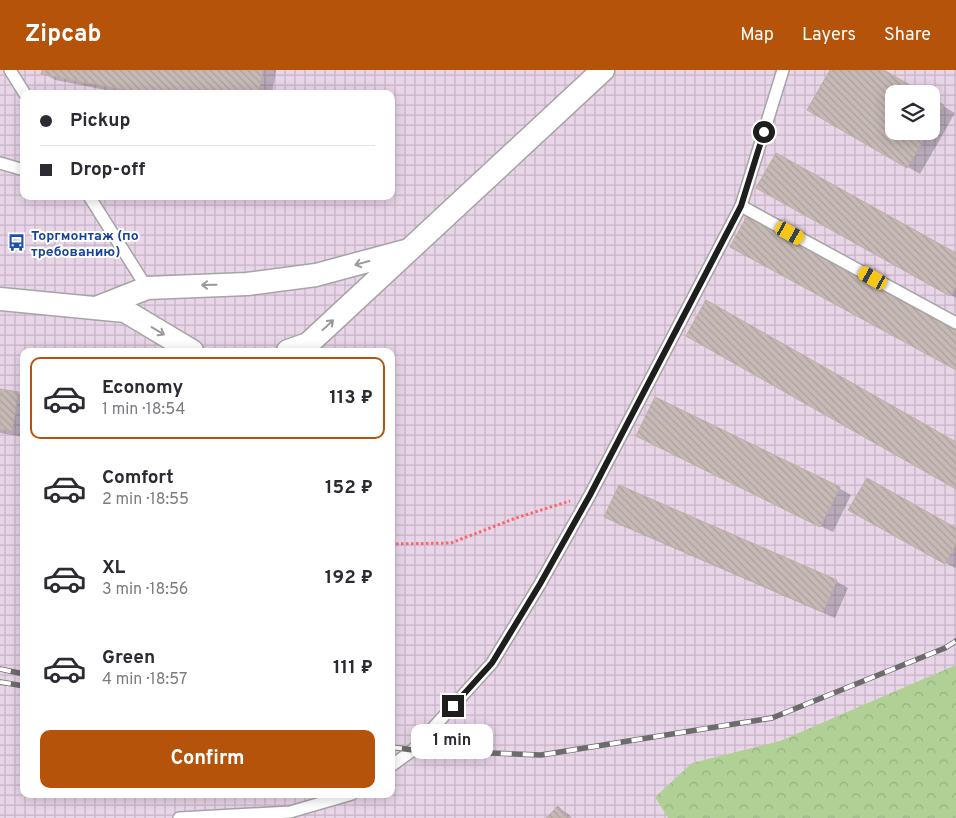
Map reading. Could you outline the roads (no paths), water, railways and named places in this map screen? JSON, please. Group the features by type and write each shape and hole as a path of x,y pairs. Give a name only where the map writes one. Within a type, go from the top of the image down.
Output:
{"street":[{"path":"297,348 308,344 602,70"},
{"path":"96,308 147,288 247,284 316,275 409,250"},
{"path":"0,299 125,311 187,348"}],"lane":[{"path":"10,70 22,90"},
{"path":"395,763 413,750 492,663 540,584 590,495 741,206 783,70"},
{"path":"0,163 20,169"},
{"path":"92,200 147,288"},
{"path":"741,206 956,324"},
{"path":"179,818 290,812 338,798"}],"railway":[{"path":"395,748 413,750 541,755 772,718 945,648 956,641"},
{"path":"0,669 20,673"},
{"path":"0,682 20,685"}],"place":[{"name":"Торгмонтаж (по требованию)","path":"17,243"}]}
